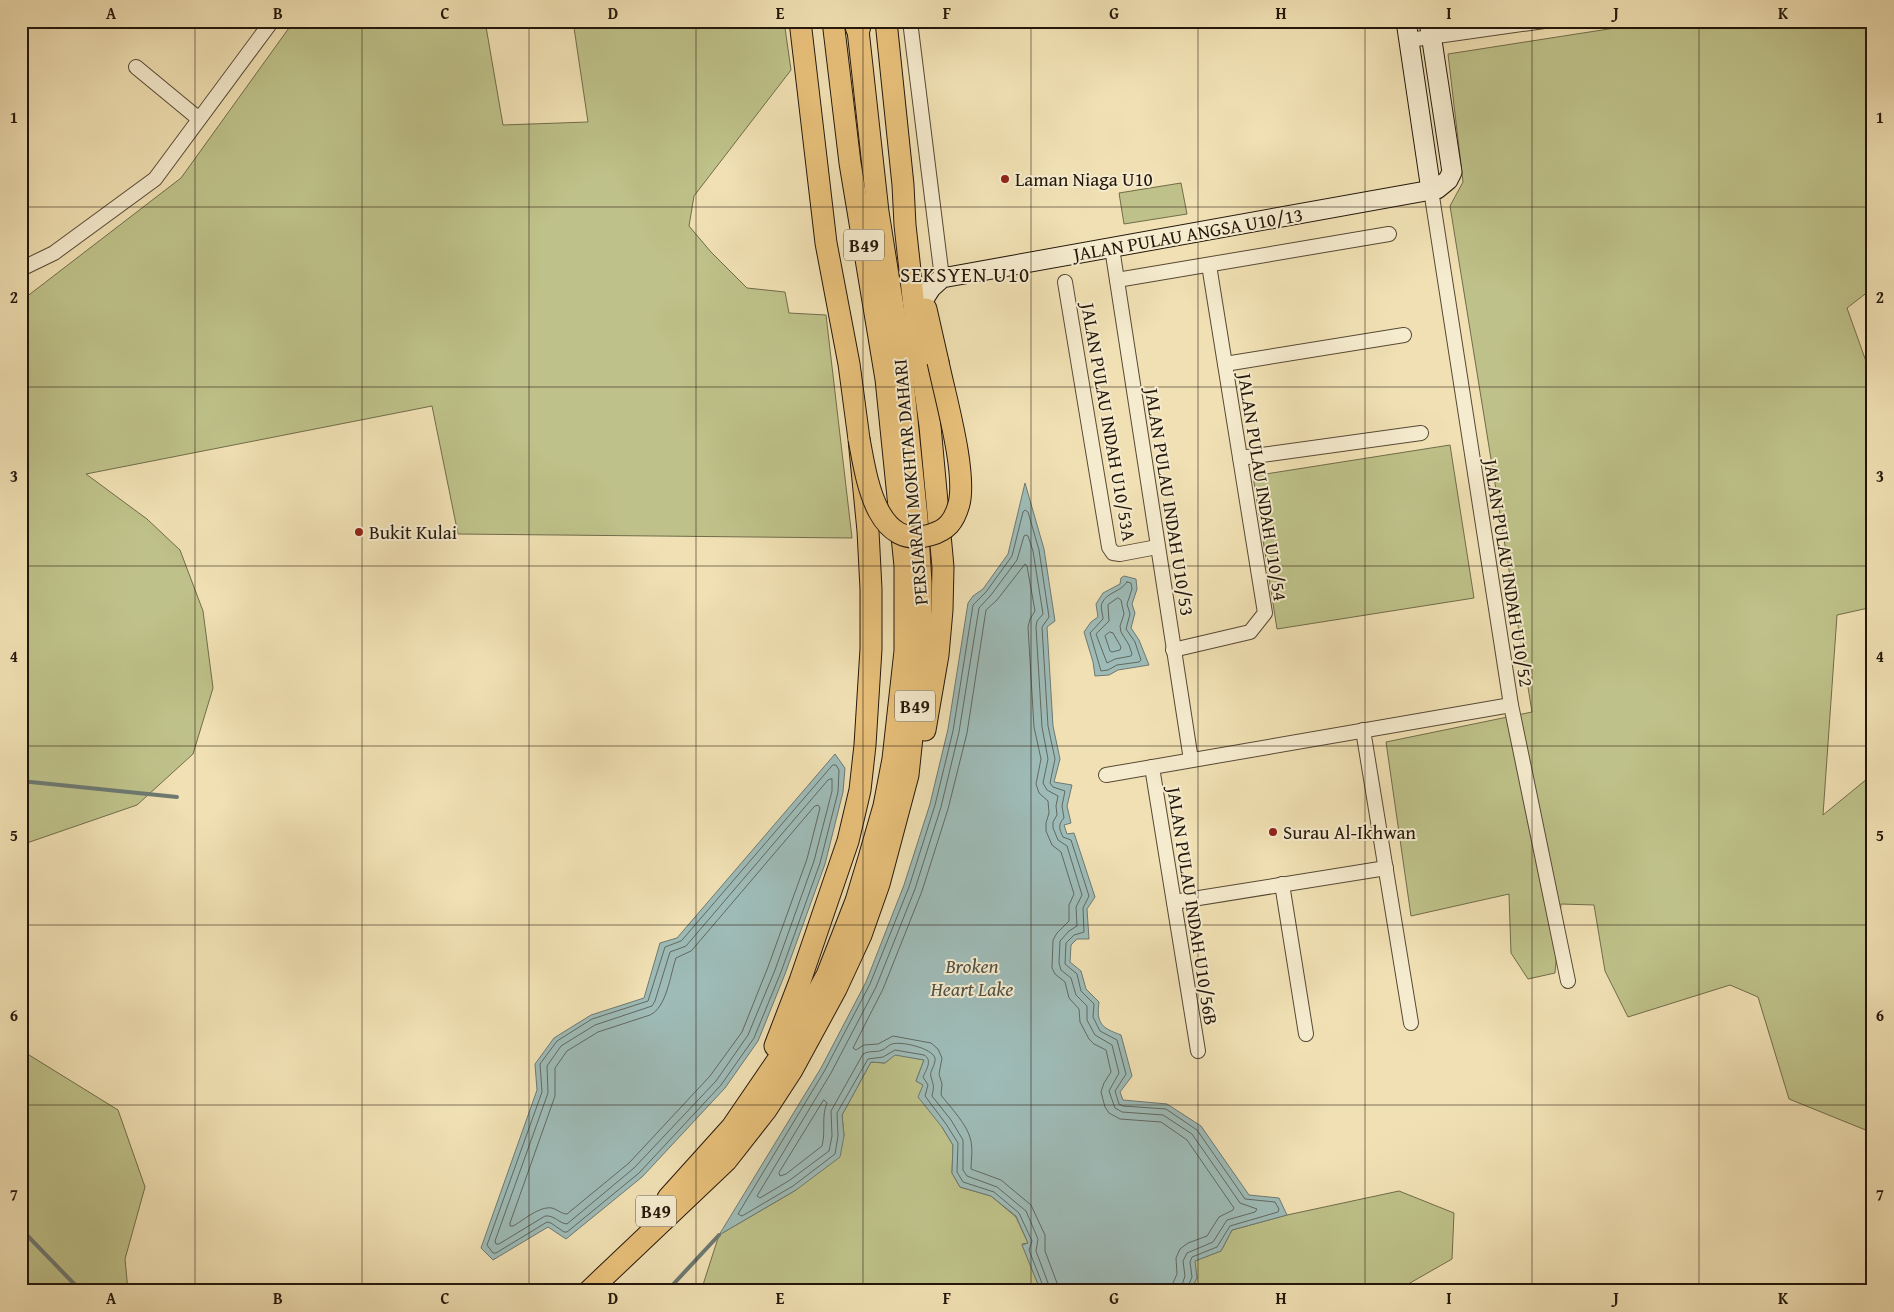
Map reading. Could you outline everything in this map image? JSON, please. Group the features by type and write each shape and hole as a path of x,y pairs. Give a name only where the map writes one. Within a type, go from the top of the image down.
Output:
{"main road":[{"path":"754,1096 781,1033 848,841 860,790 869,706 871,589 868,531 859,439 849,364 826,243 800,21"},
{"name":"PERSIARAN MOKHTAR DAHARI","path":"574,1291 626,1243 732,1127 790,1042 827,975 856,901 884,806 893,759 905,651 905,566 886,379 850,163 833,21"},
{"name":"B49","path":"886,21 903,185 904,225 930,426 943,567 942,610 931,699 922,741 908,775"},
{"name":"PERSIARAN MOKHTAR DAHARI","path":"589,1291 726,1161 766,1110 792,1070 836,989 861,935 879,884 908,775 917,690 921,624 921,583 916,508 901,361 878,212 858,24"},
{"path":"859,439 865,473 872,496 877,510 889,526 905,535 923,537 943,531 952,521 960,503 960,476 955,442 924,299 903,185"}],"street":[{"path":"21,269 54,253 155,179 272,21"},
{"path":"910,21 942,278 931,288 924,299"},
{"path":"1406,21 1431,190"},
{"path":"1409,40 1430,29 1544,21"},
{"name":"JALAN PULAU ANGSA U10/13","path":"942,278 1437,189 1448,180 1452,172 1430,29"},
{"path":"136,67 200,119"},
{"name":"JALAN PULAU INDAH U10/52","path":"1106,775 1511,704 1431,190"},
{"path":"1117,280 1389,234"},
{"name":"JALAN PULAU INDAH U10/53","path":"1112,248 1191,760"},
{"name":"JALAN PULAU INDAH U10/54","path":"1173,650 1250,632 1265,613 1209,265"},
{"name":"JALAN PULAU INDAH U10/53A","path":"1065,282 1109,547 1113,553 1120,554 1157,547"},
{"path":"1225,364 1404,335"},
{"path":"1240,458 1422,433"},
{"path":"1511,704 1568,981"},
{"path":"1363,730 1411,1023"},
{"name":"JALAN PULAU INDAH U10/56B","path":"1152,767 1198,1051"},
{"path":"1174,902 1386,868"},
{"path":"1282,884 1306,1034"}],"green space":[{"path":"294,21 485,21 503,125 588,122 573,21 784,21 791,70 694,196 689,226 711,252 747,288 785,292 789,313 826,315 852,538 458,534 432,406 86,474 147,519 180,550 203,611 213,688 193,754 137,805 21,845 21,301 181,178"},
{"path":"1660,21 1873,21 1873,288 1847,308 1873,381 1873,607 1837,615 1823,815 1873,774 1873,1133 1789,1099 1758,997 1730,985 1628,1017 1605,971 1594,905 1561,904 1555,973 1528,979 1511,953 1509,894 1411,916 1386,742 1532,712 1450,206 1463,182 1448,54"},
{"path":"1181,183 1187,214 1124,224 1119,193"},
{"path":"1450,445 1474,598 1277,629 1253,476"},
{"path":"21,1050 118,1110 145,1187 125,1259 128,1291 21,1291 21,1204 27,1187 21,1182"},
{"path":"895,1054 924,1060 916,1081 924,1085 942,1127 953,1145 952,1173 960,1187 991,1196 1016,1217 1028,1243 1022,1244 1042,1291 701,1291 719,1235 796,1190 844,1136 842,1115 871,1062 885,1063"},
{"path":"1399,1191 1454,1213 1452,1259 1396,1291 1190,1291 1197,1278 1194,1261 1221,1251 1232,1230 1287,1215"}],"water":[{"name":"Broken Heart Lake","path":"1025,483 1044,549 1055,621 1047,627 1053,726 1060,759 1054,782 1072,785 1067,806 1071,823 1064,825 1067,834 1074,833 1095,897 1087,909 1089,939 1077,939 1071,945 1070,962 1081,971 1086,989 1099,1002 1098,1015 1102,1024 1109,1030 1121,1035 1132,1076 1120,1092 1123,1100 1167,1104 1201,1126 1249,1195 1279,1198 1287,1215 1232,1230 1221,1251 1195,1261 1197,1278 1190,1291 1042,1291 1022,1245 1028,1243 1016,1216 991,1196 960,1187 952,1173 953,1145 942,1127 918,1097 923,1085 916,1081 924,1060 895,1055 885,1063 871,1062 842,1115 844,1136 840,1157 796,1190 719,1235 821,1068 866,982 904,885 930,804 948,729 968,603 973,596 983,589 1008,554"},
{"path":"1124,576 1136,579 1137,589 1132,604 1135,613 1131,628 1139,640 1149,665 1118,670 1109,675 1095,676 1084,632 1091,622 1098,617 1096,604 1103,593 1120,584 1121,578"},
{"path":"835,754 845,768 843,792 825,864 785,974 758,1041 725,1088 642,1177 566,1239 548,1227 493,1260 481,1248 537,1090 535,1064 554,1038 591,1015 644,998 660,943 677,938"}],"waterway":[{"path":"21,781 177,797"},
{"path":"21,1229 81,1291"},
{"path":"667,1291 719,1235"}],"place":[{"name":"Laman Niaga U10","path":"1005,179"},
{"name":"Bukit Kulai","path":"359,532"},
{"name":"Surau Al-Ikhwan","path":"1273,832"}],"district":[{"name":"SEKSYEN U10","path":"965,274"}]}
